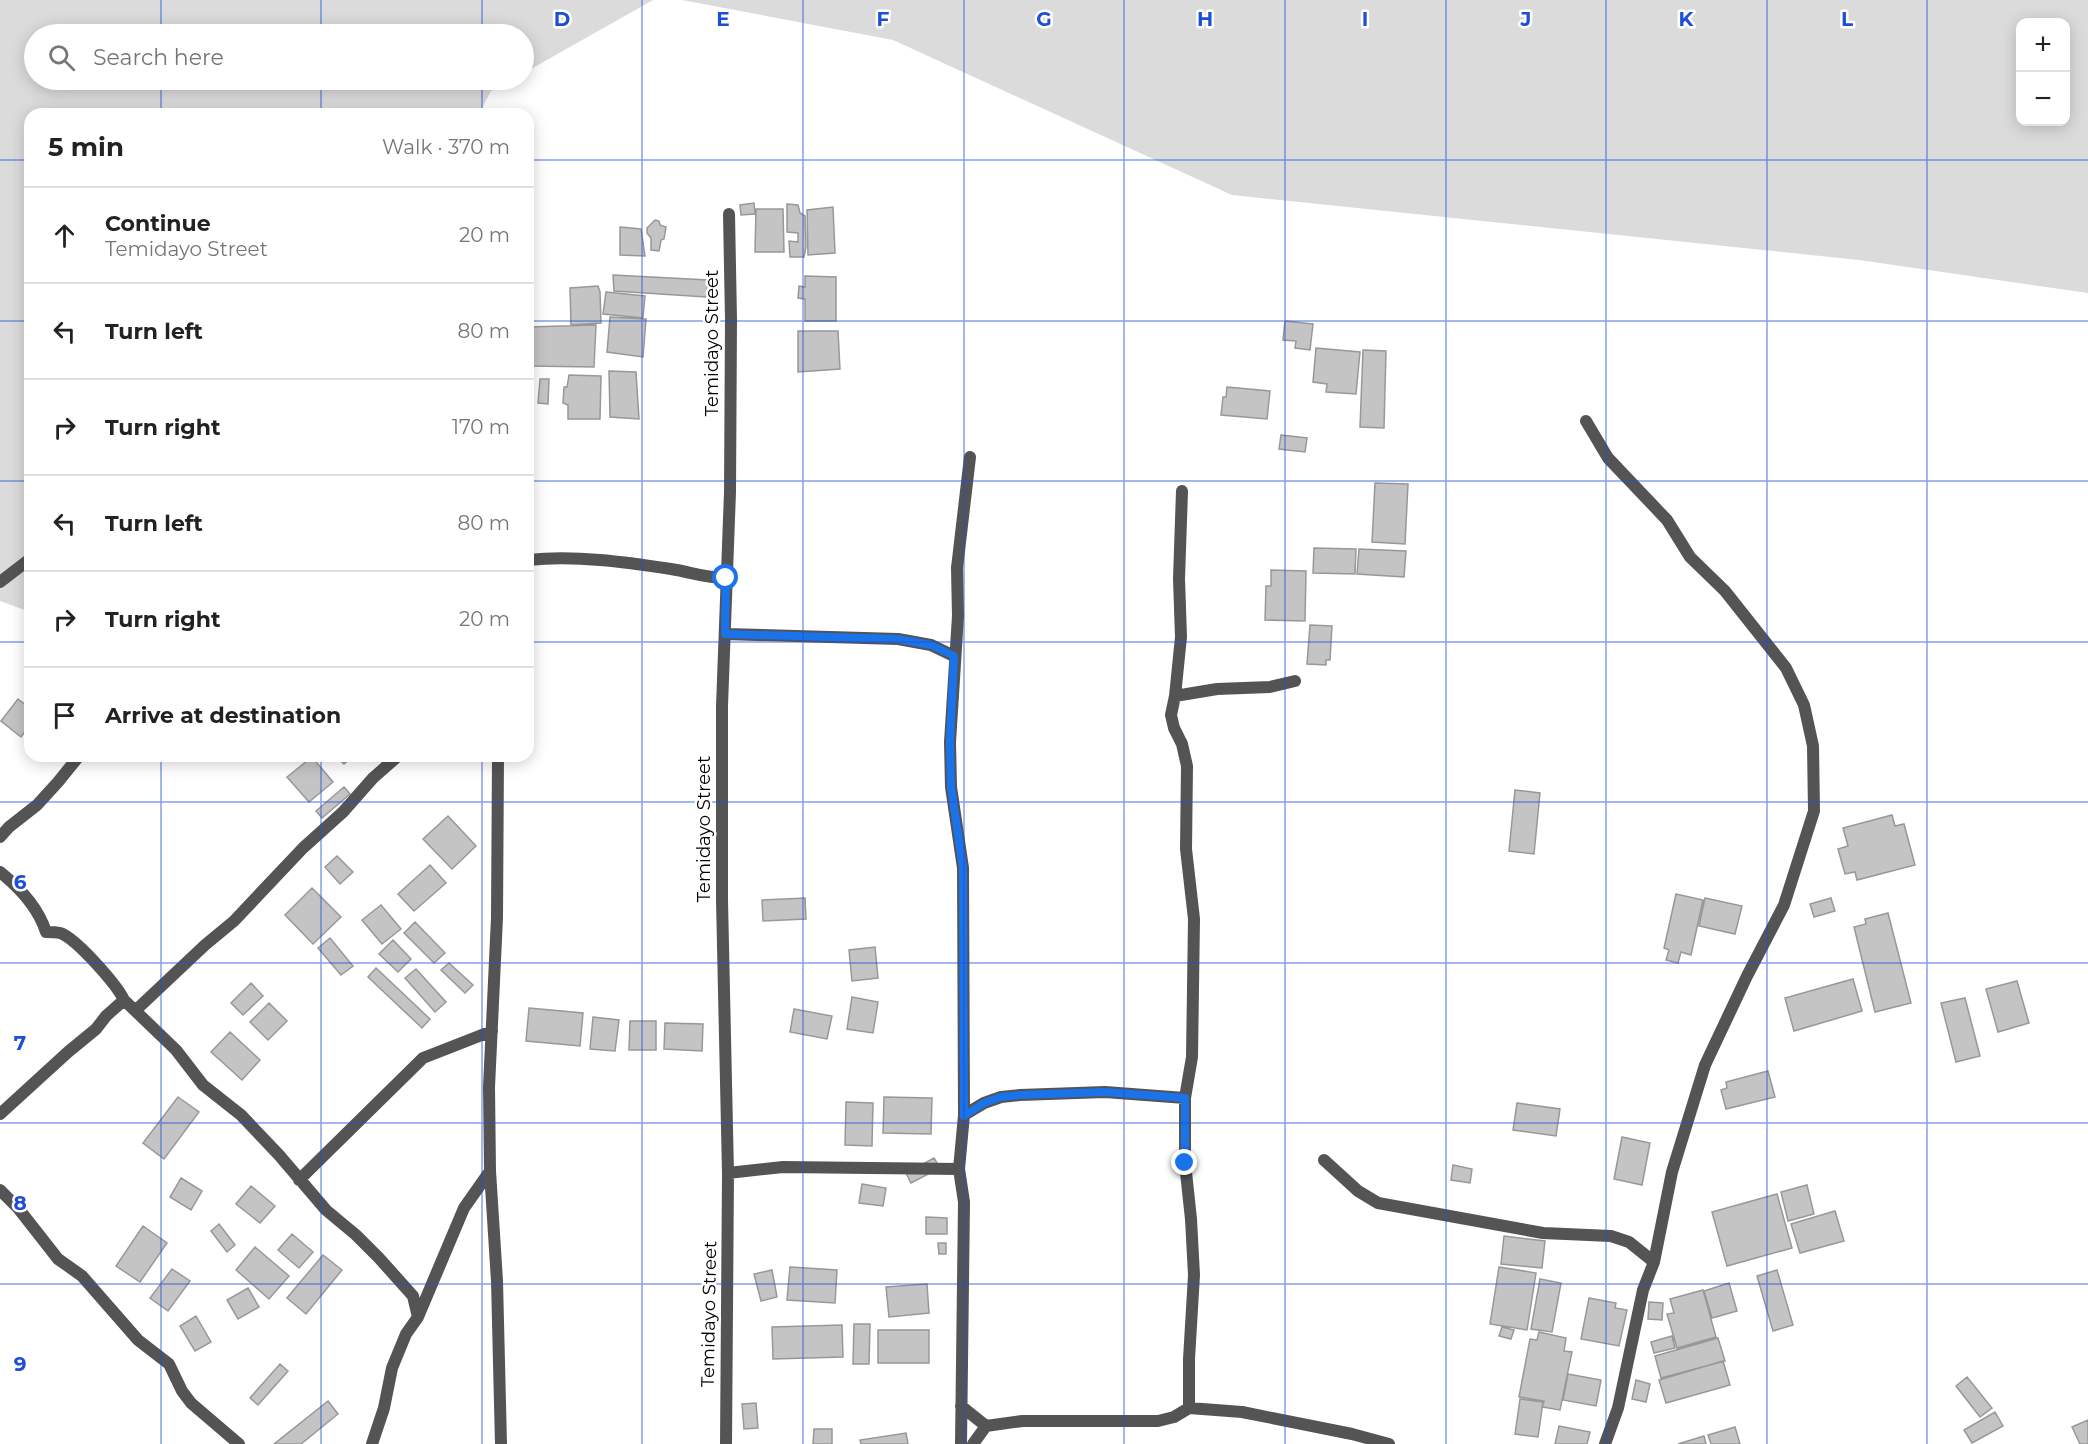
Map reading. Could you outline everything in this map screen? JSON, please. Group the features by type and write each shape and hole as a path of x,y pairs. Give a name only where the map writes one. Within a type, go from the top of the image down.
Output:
{"street":[{"name":"Temidayo Street","path":"726,1444 728,1173 722,900 722,706 730,492 729,214"},
{"path":"1586,421 1608,458 1667,520 1690,557 1725,591 1786,668 1804,705 1813,746 1814,811 1784,905 1705,1065 1672,1172 1654,1262 1643,1290 1618,1408 1605,1444"},
{"path":"961,1444 964,1202 959,1169 964,1116 963,868 951,787 950,753 958,616 957,568 970,457"},
{"path":"1182,491 1179,579 1181,637 1171,715 1174,728 1182,744 1187,766 1186,849 1194,919 1191,992 1192,1057 1185,1098 1185,1163 1194,1275 1189,1359 1189,1408"},
{"path":"534,559 547,558 635,563 686,571 706,578 726,578"},
{"path":"0,582 24,564"},
{"path":"725,634 898,639 931,645 954,656"},
{"path":"1175,696 1217,689 1282,686 1295,681"},
{"path":"0,837 9,826 37,805 74,762"},
{"path":"136,1010 198,951 234,921 303,848 343,812 373,778 391,762"},
{"path":"498,762 497,918 489,1087 490,1172 497,1281 501,1444"},
{"path":"0,872 34,907 41,917 46,932 62,933 92,959 114,984 124,1000 176,1050 203,1085 241,1115 326,1210 356,1235 404,1285 413,1296 418,1317"},
{"path":"0,1114 96,1029 106,1016 124,1000"},
{"path":"299,1180 423,1058 492,1031"},
{"path":"964,1116 992,1100 1020,1095 1105,1092 1185,1098"},
{"path":"1324,1160 1358,1191 1378,1203 1543,1233 1611,1236 1629,1242 1654,1262"},
{"path":"728,1173 783,1167 959,1169"},
{"path":"372,1444 384,1408 392,1368 406,1334 418,1317 464,1208 490,1172"},
{"path":"0,1190 24,1215 58,1259 82,1276 138,1340 169,1364 182,1391 191,1402 239,1444"},
{"path":"961,1406 986,1426 1023,1421 1158,1422 1174,1417 1189,1408 1242,1412 1352,1434 1389,1444"},
{"path":"973,1444 986,1426"}],"shaded area":[{"path":"0,0 653,0 534,67 534,24 24,24 24,90 493,90 482,108 24,108 24,610 0,601"},
{"path":"682,0 2088,0 2088,293 1859,260 1232,195 893,40"}],"building":[{"path":"754,203 755,214 741,215 740,205"},
{"path":"787,204 798,205 800,213 805,216 804,257 790,257 789,241 798,242 798,233 787,232"},
{"path":"833,207 835,253 808,255 807,210"},
{"path":"756,209 783,209 784,252 755,252"},
{"path":"655,220 666,227 659,251 651,250 651,238 647,233 647,228"},
{"path":"620,227 641,229 645,256 620,255"},
{"path":"613,275 708,280 706,297 614,291"},
{"path":"805,276 836,277 836,321 805,321 805,299 798,298 799,286 805,287"},
{"path":"598,286 601,323 571,325 570,288"},
{"path":"606,292 645,296 643,318 603,314"},
{"path":"610,317 646,319 643,357 607,352"},
{"path":"1285,321 1313,324 1310,350 1295,348 1296,341 1283,340"},
{"path":"596,325 594,367 534,366 534,327"},
{"path":"798,331 838,331 840,369 798,372"},
{"path":"1316,348 1360,352 1356,394 1326,392 1327,384 1313,382"},
{"path":"1363,350 1386,351 1384,428 1360,427"},
{"path":"609,371 636,372 639,419 610,417"},
{"path":"569,375 601,376 600,419 568,419 568,405 563,403 564,387 567,387"},
{"path":"540,379 549,379 548,404 538,403"},
{"path":"1227,387 1270,391 1267,419 1221,415 1223,397 1226,397"},
{"path":"1281,435 1307,438 1305,452 1279,449"},
{"path":"1375,483 1408,484 1405,544 1372,542"},
{"path":"1314,548 1356,549 1355,574 1313,573"},
{"path":"1359,549 1406,551 1404,577 1357,574"},
{"path":"1271,570 1306,571 1305,621 1265,620 1266,586 1271,586"},
{"path":"1310,625 1332,626 1330,660 1326,660 1326,665 1307,664"},
{"path":"18,699 24,704 24,733 21,737 1,721"},
{"path":"306,762 316,762 333,782 309,802 287,777"},
{"path":"344,787 350,794 322,818 316,811"},
{"path":"1515,790 1540,793 1534,854 1509,851"},
{"path":"1892,815 1895,826 1904,824 1915,865 1857,880 1855,872 1845,874 1838,849 1848,846 1843,828"},
{"path":"448,816 476,846 452,869 423,839"},
{"path":"337,856 353,872 340,884 325,867"},
{"path":"430,865 446,883 414,911 398,894"},
{"path":"312,888 341,917 313,944 285,915"},
{"path":"1676,894 1703,900 1691,955 1681,952 1678,963 1666,960 1669,950 1664,948"},
{"path":"805,898 806,919 763,921 762,900"},
{"path":"1705,898 1742,906 1735,934 1699,926"},
{"path":"1831,898 1835,911 1814,917 1810,904"},
{"path":"381,905 401,929 382,944 362,920"},
{"path":"1888,913 1911,1003 1875,1012 1854,927 1866,924 1865,919"},
{"path":"415,922 445,953 434,963 404,933"},
{"path":"330,938 353,966 341,975 318,948"},
{"path":"393,940 411,959 398,972 379,954"},
{"path":"875,947 878,978 852,981 849,950"},
{"path":"449,963 473,985 465,993 441,970"},
{"path":"376,968 430,1019 422,1028 368,977"},
{"path":"416,969 446,1002 435,1012 405,978"},
{"path":"1853,979 1862,1011 1794,1031 1785,998"},
{"path":"2017,981 2029,1023 1998,1032 1986,989"},
{"path":"251,983 263,996 243,1015 231,1003"},
{"path":"852,997 878,1002 873,1033 847,1029"},
{"path":"1965,998 1980,1056 1956,1062 1941,1003"},
{"path":"269,1003 287,1021 268,1040 250,1022"},
{"path":"529,1008 583,1013 580,1046 526,1041"},
{"path":"794,1009 832,1016 827,1039 790,1032"},
{"path":"593,1017 619,1020 615,1051 590,1049"},
{"path":"630,1021 656,1021 656,1050 629,1050"},
{"path":"665,1023 703,1024 702,1051 664,1049"},
{"path":"230,1032 260,1060 242,1080 211,1052"},
{"path":"1768,1071 1775,1097 1726,1109 1721,1090 1727,1088 1726,1082"},
{"path":"178,1097 199,1112 164,1159 143,1143"},
{"path":"884,1097 932,1098 931,1134 883,1133"},
{"path":"846,1102 873,1103 872,1146 845,1145"},
{"path":"1517,1103 1560,1109 1556,1136 1513,1130"},
{"path":"1622,1137 1650,1143 1642,1185 1614,1179"},
{"path":"934,1158 940,1168 911,1183 906,1173"},
{"path":"1453,1165 1472,1169 1470,1183 1451,1180"},
{"path":"181,1178 202,1191 191,1210 170,1197"},
{"path":"862,1184 886,1188 883,1206 859,1203"},
{"path":"1807,1185 1814,1214 1788,1221 1781,1192"},
{"path":"251,1186 275,1206 260,1223 236,1204"},
{"path":"1777,1194 1792,1248 1727,1266 1712,1212"},
{"path":"1835,1211 1844,1241 1800,1253 1791,1224"},
{"path":"926,1217 947,1218 947,1234 926,1234"},
{"path":"219,1224 235,1245 227,1252 211,1231"},
{"path":"143,1226 167,1243 140,1282 116,1266"},
{"path":"292,1234 313,1252 299,1268 278,1250"},
{"path":"1504,1236 1545,1241 1542,1268 1501,1264"},
{"path":"938,1243 946,1243 946,1254 939,1254"},
{"path":"255,1247 289,1276 269,1299 236,1270"},
{"path":"323,1255 342,1270 306,1314 287,1298"},
{"path":"790,1267 837,1270 835,1303 787,1300"},
{"path":"1499,1267 1536,1273 1527,1330 1490,1324"},
{"path":"172,1269 190,1281 168,1311 150,1298"},
{"path":"772,1270 777,1297 761,1301 754,1274"},
{"path":"1777,1270 1793,1325 1773,1331 1757,1276"},
{"path":"1540,1279 1561,1283 1552,1332 1531,1329"},
{"path":"1729,1283 1737,1311 1712,1318 1704,1291"},
{"path":"927,1284 929,1313 889,1317 886,1287"},
{"path":"248,1288 259,1307 238,1319 227,1300"},
{"path":"1703,1290 1716,1337 1677,1348 1667,1314 1674,1313 1670,1299"},
{"path":"1589,1298 1616,1303 1615,1308 1627,1310 1619,1346 1581,1339"},
{"path":"1649,1302 1663,1303 1662,1320 1648,1319"},
{"path":"196,1316 211,1342 195,1351 180,1326"},
{"path":"854,1324 870,1324 869,1364 853,1364"},
{"path":"842,1325 843,1357 773,1359 772,1327"},
{"path":"1502,1327 1514,1330 1511,1339 1499,1336"},
{"path":"878,1330 929,1330 929,1363 878,1363"},
{"path":"1539,1332 1566,1338 1564,1351 1572,1352 1560,1410 1542,1407 1544,1401 1519,1397 1530,1339 1537,1340"},
{"path":"1672,1336 1675,1348 1654,1353 1651,1342"},
{"path":"1718,1338 1725,1361 1661,1378 1655,1356"},
{"path":"1723,1361 1730,1385 1666,1403 1659,1380"},
{"path":"280,1364 288,1371 258,1405 250,1398"},
{"path":"1568,1374 1601,1380 1596,1406 1563,1400"},
{"path":"1967,1377 1992,1408 1980,1417 1956,1386"},
{"path":"1636,1380 1650,1384 1646,1402 1632,1399"},
{"path":"1520,1399 1543,1402 1538,1437 1515,1434"},
{"path":"328,1401 338,1414 301,1444 274,1444"},
{"path":"756,1403 758,1428 744,1429 742,1404"},
{"path":"1995,1412 2003,1426 1972,1443 1964,1430"},
{"path":"2088,1420 2088,1444 2080,1444 2072,1427"},
{"path":"1559,1426 1590,1432 1587,1444 1555,1444"},
{"path":"1735,1427 1740,1444 1711,1444 1708,1435"},
{"path":"814,1429 832,1429 832,1444 813,1444"},
{"path":"906,1433 908,1444 861,1444 860,1440"},
{"path":"1704,1436 1706,1444 1678,1444"}],"route":[{"path":"726,578 725,634 898,639 931,645 954,656 950,742 951,787 963,868 964,1116 984,1103 1001,1097 1020,1095 1105,1092 1185,1098 1185,1163"}]}
